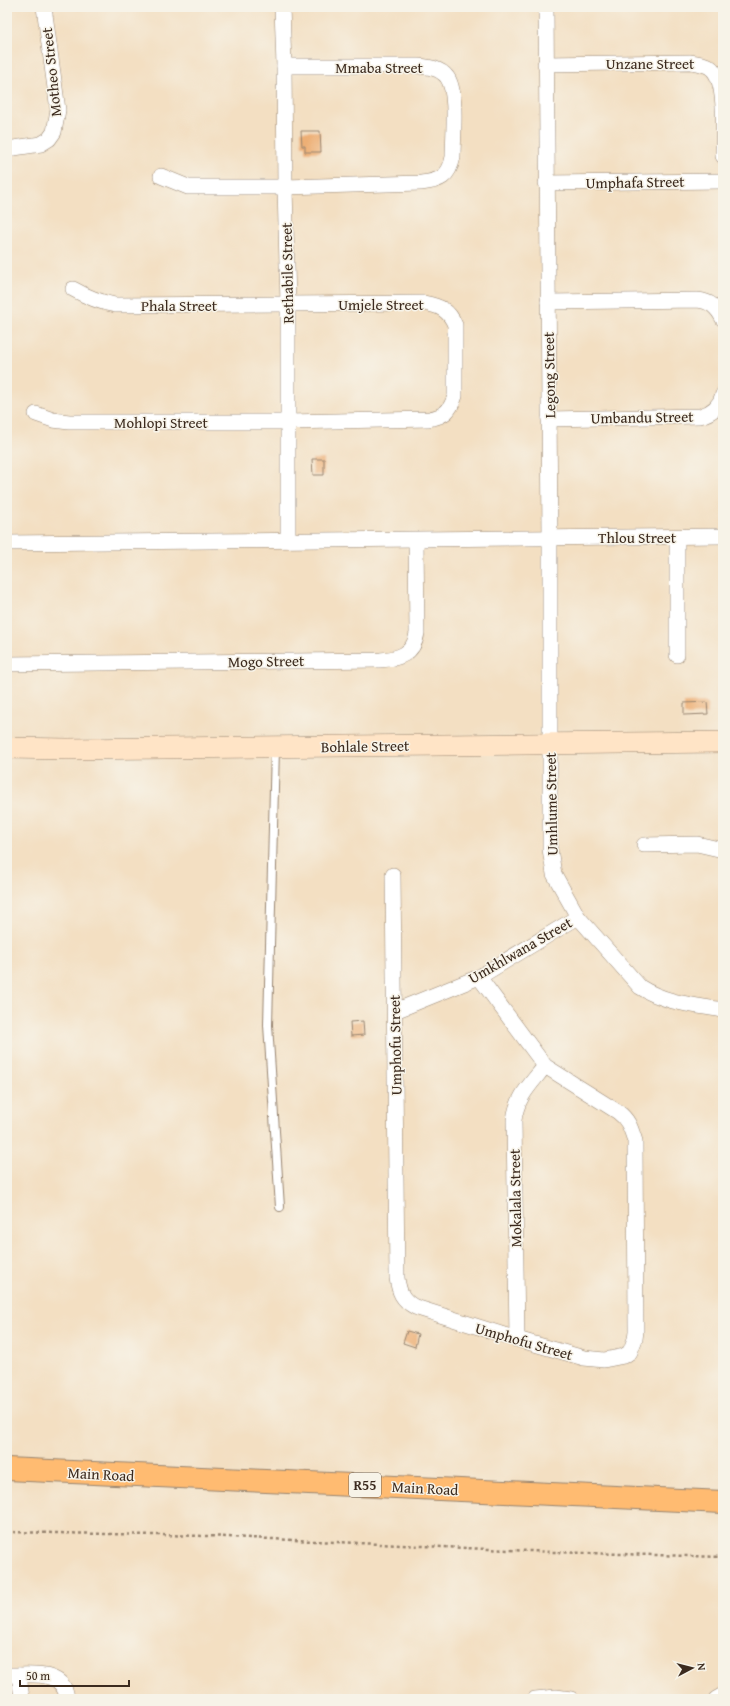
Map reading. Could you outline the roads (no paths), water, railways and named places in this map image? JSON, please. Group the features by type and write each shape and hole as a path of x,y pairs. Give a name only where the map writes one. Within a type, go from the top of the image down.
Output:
{"main road":[{"name":"Main Road","path":"7,1469 723,1502"}],"street":[{"name":"Motheo Street","path":"7,149 41,144 49,139 56,127 58,110 44,7"},
{"name":"Rethabile Street","path":"282,7 284,66 284,187 288,304 288,540"},
{"name":"Legong Street","path":"546,7 550,744"},
{"name":"Unzane Street","path":"546,64 690,62 701,64 713,69 719,77 722,90 723,156"},
{"name":"Mmaba Street","path":"161,176 188,187 284,187 421,183 432,182 440,179 446,174 451,166 453,157 454,94 446,76 439,70 430,67 284,66"},
{"name":"Umphafa Street","path":"546,183 723,181"},
{"name":"Phala Street","path":"73,289 101,303 115,305 288,304"},
{"path":"548,302 697,300 713,304 723,319"},
{"name":"Umjele Street","path":"288,304 424,303 435,305 445,309 452,316 455,325 456,341 455,396 452,405 447,412 439,417 429,419 288,422"},
{"name":"Umbandu Street","path":"549,419 700,416 707,414 718,406 723,394"},
{"name":"Mohlopi Street","path":"36,414 53,420 69,422 288,422"},
{"name":"Thlou Street","path":"550,537 723,536"},
{"path":"7,543 416,540 550,537"},
{"path":"677,537 677,655"},
{"name":"Mogo Street","path":"7,664 380,660 400,657 413,648 417,633 416,540"},
{"name":"Bohlale Street","path":"7,748 67,749 723,742"},
{"name":"Umhlume Street","path":"550,744 549,817 551,862 554,874 578,917 640,987 653,995 671,1001 723,1010"},
{"path":"644,845 697,844 723,850"},
{"name":"Umphofu Street","path":"393,875 397,1278 399,1293 408,1303 415,1307 584,1358 604,1360 624,1356 630,1352 635,1339 636,1331 635,1141 630,1124 626,1118 618,1112 545,1066 479,976"},
{"name":"Umkhlwana Street","path":"395,1011 479,976 578,917"},
{"name":"Mokalala Street","path":"517,1339 514,1120 516,1108 520,1098 545,1066"},
{"path":"22,1699 13,1675 46,1675 56,1679 63,1686 67,1699"},
{"path":"716,1699 723,1695"},
{"path":"535,1699 556,1697 571,1699"}],"lane":[{"path":"275,747 268,1025 280,1208"}]}
